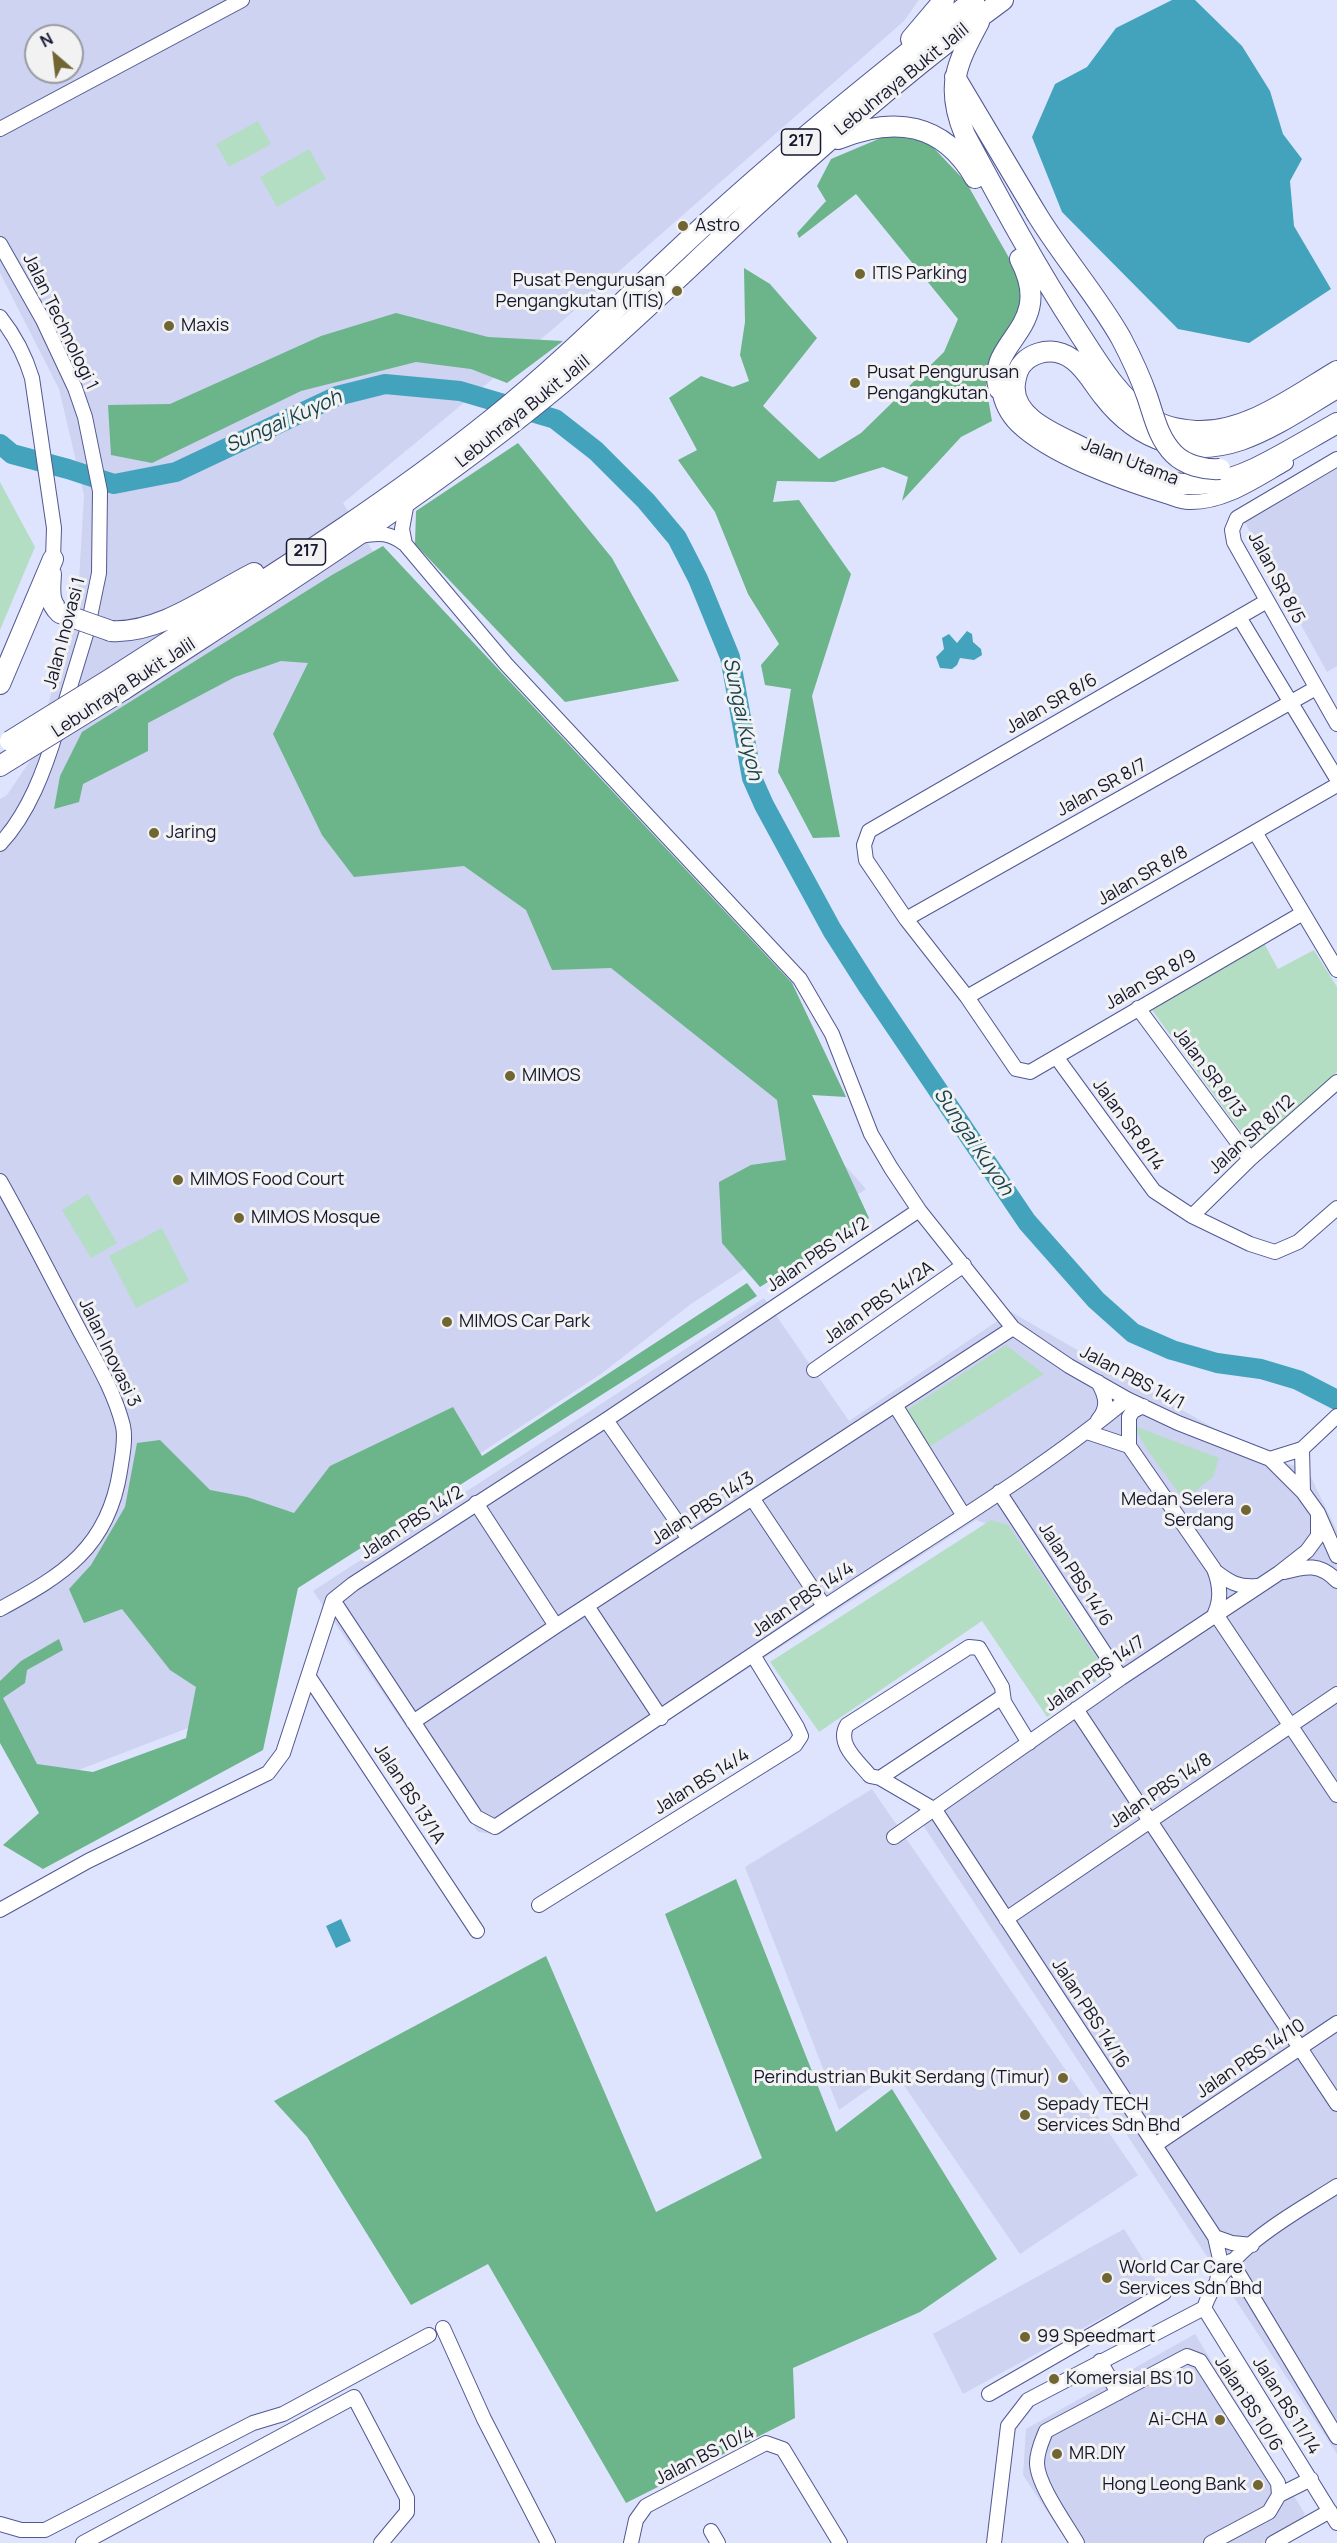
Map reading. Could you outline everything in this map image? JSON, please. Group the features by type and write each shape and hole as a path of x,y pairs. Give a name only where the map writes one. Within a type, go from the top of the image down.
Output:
{"highway":[{"path":"882,73 944,0"},
{"name":"Lebuhraya Bukit Jalil","path":"559,375 720,211 882,73 979,7 1003,0"},
{"path":"979,7 955,77 954,104 965,135 1049,288 1103,371 1126,399 1149,418 1163,425 1195,431 1222,429 1256,417 1337,371"},
{"name":"Lebuhraya Bukit Jalil","path":"7,752 354,538 407,502 559,375 979,7"},
{"path":"955,77 1036,213 1120,336 1136,369 1161,435 1178,458 1210,470 1220,469 1239,463 1337,409"},
{"path":"824,144 877,127 903,126 932,134 951,147 964,160 1026,271 1031,288 1031,304 1026,318 1000,363 997,374 999,389"},
{"path":"999,389 1002,372 1014,355 1029,345 1044,340 1064,341 1077,347 1103,371"},
{"path":"1337,388 1243,439 1198,446 1159,440 1136,428 1116,412 1076,362 1062,353 1042,352 1025,361 1016,375 1014,389 1020,406 1034,421 1122,468 1142,476 1176,484 1212,484 1228,481 1257,468 1337,423"},
{"name":"Lebuhraya Bukit Jalil","path":"119,683 427,469 497,426"},
{"path":"53,559 50,592 52,606 60,613 111,631 129,632 155,625 329,536"},
{"path":"0,684 53,559"}],"street":[{"path":"0,129 242,0"},
{"name":"Jalan Technologi 1","path":"0,243 43,320 75,388 85,417"},
{"path":"0,317 14,335 25,356 32,378 54,528 53,559"},
{"name":"Jalan Utama","path":"999,389 1005,409 1016,424 1058,453 1136,487 1188,502 1220,497 1234,492 1337,434"},
{"name":"Jalan Inovasi 1","path":"0,844 32,797 49,754 87,631 99,573 100,491 85,417"},
{"name":"Jalan SR 8/5","path":"1337,459 1237,518 1232,530 1234,542 1337,724"},
{"path":"405,544 402,529 407,502"},
{"path":"354,538 378,533 386,534 405,544"},
{"name":"Jalan PBS 14/1","path":"405,544 506,664 800,980 832,1034 871,1134 891,1168 919,1210 1013,1328 1029,1341 1127,1399 1178,1423 1270,1459 1303,1492 1318,1513 1337,1557"},
{"name":"Jalan SR 8/6","path":"906,919 866,860 864,845 869,831 1267,601"},
{"path":"1239,617 1337,779"},
{"name":"Jalan SR 8/7","path":"906,919 1316,688"},
{"name":"Jalan SR 8/8","path":"967,998 1337,785"},
{"path":"1255,832 1303,913 1335,961"},
{"name":"Jalan SR 8/9","path":"967,998 1016,1069 1030,1072 1303,913"},
{"path":"906,919 967,998"},
{"name":"Jalan SR 8/13","path":"1138,1008 1250,1159"},
{"name":"Jalan SR 8/14","path":"1057,1058 1154,1191 1192,1216 1250,1244 1275,1252 1298,1242 1337,1208"},
{"name":"Jalan SR 8/12","path":"1192,1216 1250,1159 1337,1082"},
{"name":"Jalan Inovasi 3","path":"0,1181 106,1381 123,1427 124,1438 118,1482 103,1524 93,1540 53,1580 0,1609"},
{"name":"Jalan PBS 14/2","path":"333,1600 353,1584 606,1420 919,1210"},
{"name":"Jalan PBS 14/2A","path":"814,1370 964,1265"},
{"name":"Jalan PBS 14/3","path":"413,1722 1013,1328"},
{"path":"1098,1382 1107,1401 1103,1414 1088,1432 1129,1446"},
{"name":"Jalan PBS 14/4","path":"413,1722 476,1817 495,1827 661,1718 824,1606 964,1516 1088,1432 1127,1399"},
{"path":"895,1405 964,1516"},
{"path":"1143,1406 1133,1411 1129,1417 1129,1446 1214,1569 1218,1579 1220,1602 1215,1613 1337,1795"},
{"path":"1270,1459 1306,1445 1337,1416"},
{"path":"606,1420 689,1539"},
{"path":"1303,1492 1306,1445"},
{"name":"Jalan PBS 14/6","path":"999,1492 1121,1678"},
{"path":"752,1498 824,1606"},
{"path":"476,1503 556,1626"},
{"name":"Jalan PBS 14/7","path":"894,1837 1215,1613 1279,1573 1307,1551 1317,1536 1318,1513"},
{"name":"Jalan PBS 14/7","path":"1279,1573 1310,1565 1324,1569 1337,1581"},
{"path":"1214,1569 1229,1582 1244,1588 1259,1586"},
{"path":"0,1910 88,1861 268,1773 283,1753 333,1600"},
{"path":"333,1600 413,1722"},
{"path":"587,1606 661,1718"},
{"path":"935,1810 880,1778 870,1776 843,1741 843,1732 847,1725 969,1647 979,1647 1002,1687 1002,1697 1029,1743"},
{"name":"Jalan BS 14/4","path":"538,1905 795,1745 801,1736 797,1727 753,1655"},
{"name":"Jalan BS 13/1A","path":"309,1677 477,1931"},
{"name":"Jalan PBS 14/8","path":"1006,1918 1337,1694"},
{"path":"880,1778 1002,1697"},
{"path":"1076,1709 1337,2104"},
{"name":"Jalan PBS 14/16","path":"935,1810 1215,2237"},
{"name":"Jalan PBS 14/10","path":"1155,2145 1337,2023"},
{"path":"994,2543 1008,2426 1029,2400 1204,2308 1209,2293 1231,2261 1280,2223 1337,2187"},
{"path":"1215,2237 1232,2243 1252,2245"},
{"path":"1215,2237 1220,2259 1217,2282"},
{"path":"1231,2261 1337,2437"},
{"path":"989,2394 1164,2293"},
{"name":"Jalan BS 11/14","path":"1204,2308 1334,2517"},
{"path":"443,2328 484,2419 549,2543"},
{"path":"0,2524 21,2530 45,2530 253,2422 283,2414 429,2335"},
{"path":"1072,2348 1085,2370"},
{"name":"Jalan BS 10/6","path":"1077,2543 1046,2490 1036,2464 1046,2431 1187,2356 1200,2361 1278,2483 1279,2495"},
{"path":"1100,2361 1118,2393"},
{"path":"83,2543 354,2397 407,2498 407,2512 381,2543"},
{"name":"Jalan BS 10/4","path":"631,2543 636,2520 646,2505 766,2443 783,2449 840,2543"},
{"path":"1211,2543 1269,2512 1279,2495 1311,2479"},
{"path":"1273,2543 1334,2517"}],"shaded area":[{"path":"0,0 919,0 904,21 553,329 343,503 390,579 715,1019 866,1189 691,1304 601,1374 293,1576 248,1705 42,1784 0,1718 0,799 7,795 34,755 78,597 84,495 59,389 0,273"},
{"path":"1337,468 1337,666 1327,672 1244,521"},
{"path":"764,1298 849,1421 1011,1312 1266,1458 1307,1469 1337,1531 1337,2454 919,1819 1110,1677 1006,1531 976,1520 494,1834 478,1832 313,1591"},
{"path":"872,1789 1138,2175 1020,2254 894,2071 839,2110 745,1867"},
{"path":"1124,2229 1160,2286 963,2394 933,2334"},
{"path":"1195,2334 1305,2514 1298,2524 1262,2543 1068,2543 1023,2475 1026,2429"}],"green space":[{"path":"258,121 271,144 229,167 216,144"},
{"path":"888,135 928,142 966,182 1025,286 1021,315 993,356 986,386 992,421 961,437 902,501 908,477 883,467 834,482 777,481 773,502 799,500 851,574 812,696 840,837 813,838 778,772 791,689 765,685 761,665 779,644 748,594 715,512 678,460 697,450 669,398 701,376 733,387 749,381 740,355 745,322 744,268 770,284 817,338 763,406 819,459 861,433 944,352 958,319 856,194 799,238 797,233 826,201 817,186 831,159"},
{"path":"309,149 326,179 277,207 260,177"},
{"path":"396,313 488,337 563,341 507,383 471,369 416,362 301,391 152,463 111,455 108,405 170,404 321,336"},
{"path":"518,443 612,558 679,681 565,702 415,544 416,511"},
{"path":"0,482 35,547 0,630"},
{"path":"383,546 792,983 846,1097 812,1095 869,1218 760,1287 722,1243 719,1182 751,1165 786,1160 777,1100 611,968 552,970 526,910 464,866 354,877 322,835 273,734 308,663 281,661 235,677 148,723 148,751 83,784 79,802 54,809 60,776 82,732 332,575"},
{"path":"1264,943 1278,969 1314,950 1337,987 1337,1072 1252,1147 1152,1010"},
{"path":"88,1194 117,1243 91,1258 62,1210"},
{"path":"162,1228 189,1281 136,1308 109,1256"},
{"path":"747,1283 757,1296 298,1588 263,1750 43,1869 3,1845 39,1813 0,1743 0,1681 21,1661 59,1639 63,1650 27,1670 25,1683 3,1698 37,1764 93,1772 186,1738 196,1687 170,1670 122,1609 84,1623 69,1589 91,1565 125,1507 137,1443 160,1440 210,1490 247,1497 294,1513 330,1466 453,1407 482,1456"},
{"path":"1006,1345 1044,1374 929,1447 907,1410"},
{"path":"1134,1426 1219,1458 1213,1477 1184,1500 1146,1448"},
{"path":"991,1520 1008,1525 1101,1664 1096,1681 1047,1717 982,1621 819,1732 770,1662"},
{"path":"736,1879 836,2132 892,2089 997,2259 920,2312 793,2368 795,2418 626,2503 488,2264 411,2305 307,2137 274,2101 546,1956 656,2212 762,2158 665,1914"}],"water":[{"path":"1172,0 1195,0 1242,46 1270,91 1283,134 1302,159 1290,181 1294,226 1331,289 1249,343 1178,329 1062,212 1032,137 1055,84 1087,67 1116,28"},
{"path":"967,631 972,634 973,642 981,649 982,655 974,660 960,658 952,669 940,668 936,657 944,649 942,638 949,634 957,643"},
{"path":"341,1919 351,1941 336,1948 326,1926"}],"waterway":[{"name":"Sungai Kuyoh","path":"0,444 12,454 114,484 176,472 337,396 385,384 460,391 555,419 596,451 646,501 677,538 698,579 730,657 752,778 764,805 832,930 1027,1222 1096,1300 1133,1333 1172,1350 1217,1363 1261,1369 1298,1380 1337,1400"}],"place":[{"name":"Astro","path":"683,226"},
{"name":"ITIS Parking","path":"860,274"},
{"name":"Pusat Pengurusan Pengangkutan (ITIS)","path":"677,291"},
{"name":"Maxis","path":"169,326"},
{"name":"Pusat Pengurusan Pengangkutan","path":"855,383"},
{"name":"Jaring","path":"154,833"},
{"name":"MIMOS","path":"510,1076"},
{"name":"MIMOS Food Court","path":"178,1180"},
{"name":"MIMOS Mosque","path":"239,1218"},
{"name":"MIMOS Car Park","path":"447,1322"},
{"name":"Medan Selera Serdang","path":"1246,1510"},
{"name":"Perindustrian Bukit Serdang (Timur)","path":"1063,2078"},
{"name":"Sepady TECH Services Sdn Bhd","path":"1025,2115"},
{"name":"World Car Care Services Sdn Bhd","path":"1107,2278"},
{"name":"99 Speedmart","path":"1025,2337"},
{"name":"Komersial BS 10","path":"1054,2379"},
{"name":"Ai-CHA","path":"1220,2420"},
{"name":"MR.DIY","path":"1057,2454"},
{"name":"Hong Leong Bank","path":"1258,2485"}]}
